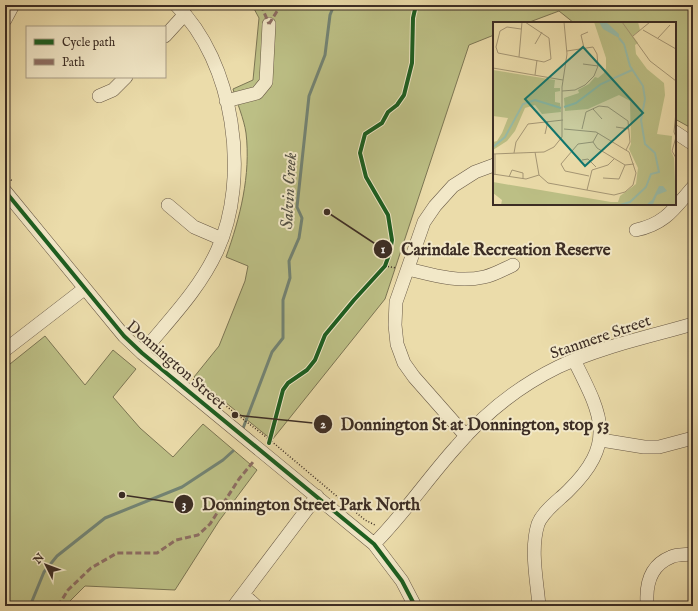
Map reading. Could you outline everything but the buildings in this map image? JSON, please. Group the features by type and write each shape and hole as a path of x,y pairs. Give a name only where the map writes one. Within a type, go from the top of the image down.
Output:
{"street":[{"path":"5,20 13,5"},
{"path":"142,353 194,290 206,272 222,240 233,191 234,166 226,101 210,52 185,14 176,5"},
{"path":"166,35 185,14"},
{"path":"226,101 257,92 266,82 269,24"},
{"path":"99,96 113,90 125,78"},
{"path":"676,133 693,144"},
{"path":"466,436 414,377 404,363 397,344 395,325 396,302 403,269 424,222 435,206 453,186 475,172 493,165"},
{"path":"636,230 652,226 672,212 693,187"},
{"name":"Donnington Street","path":"5,191 124,336 142,353 374,544 402,581 415,606"},
{"path":"168,205 194,227 222,240"},
{"path":"403,269 444,278 465,280 486,277 513,266"},
{"path":"5,350 84,288"},
{"name":"Stanmere Street","path":"374,544 388,530 466,436 502,402 525,386 557,367 574,360 609,348 693,324"},
{"path":"539,606 534,541 539,523 550,508 580,479 589,467 601,440 598,410 574,360"},
{"path":"601,440 644,447 659,447 693,438"},
{"path":"234,606 316,496"},
{"path":"647,602 646,587 652,574 661,564 671,557 693,554"},
{"path":"243,594 256,606"}],"path":[{"path":"380,271 385,266 387,259"},
{"path":"385,266 403,269"},
{"path":"158,348 166,357 196,382"},
{"path":"214,397 365,520 375,525"},
{"path":"270,442 272,433"}],"green space":[{"path":"252,5 693,5 693,129 676,120 676,22 573,22 559,11 530,22 493,22 493,35 469,45 385,299 272,440 194,377 219,346 245,281 248,266 226,257 240,212 246,180 247,165 246,133 233,89 253,80 259,18"},
{"path":"45,336 85,385 113,350 136,369 113,397 140,428 173,457 203,424 257,470 219,521 175,590 85,586 65,606 5,606 5,368"}],"waterway":[{"name":"Salvin Creek","path":"242,431 272,352 283,338 283,300 290,278 289,261 299,238 302,218 297,207 309,96 325,55 330,15 334,5"},
{"name":"Salvin Creek","path":"30,606 44,572 57,556 105,518 182,487 223,460 233,451"}],"marked path":[{"path":"261,5 269,24"},
{"path":"269,24 281,5"},
{"path":"58,606 68,590 91,568 117,553 157,553 176,540 198,535 210,524 239,479 253,462"}],"cycle path":[{"path":"269,443 283,390 288,383 307,370 315,360 325,335 385,266 390,252 392,240 388,215 366,177 360,153 365,134 382,123 388,112 397,105 404,95 412,63 413,18 416,5"},
{"path":"5,191 124,336 142,353 374,544 402,581 415,606"}],"place":[{"name":"Carindale Recreation Reserve","path":"327,212"},
{"name":"Donnington St at Donnington, stop 53","path":"235,415"},
{"name":"Donnington Street Park North","path":"122,495"}]}
